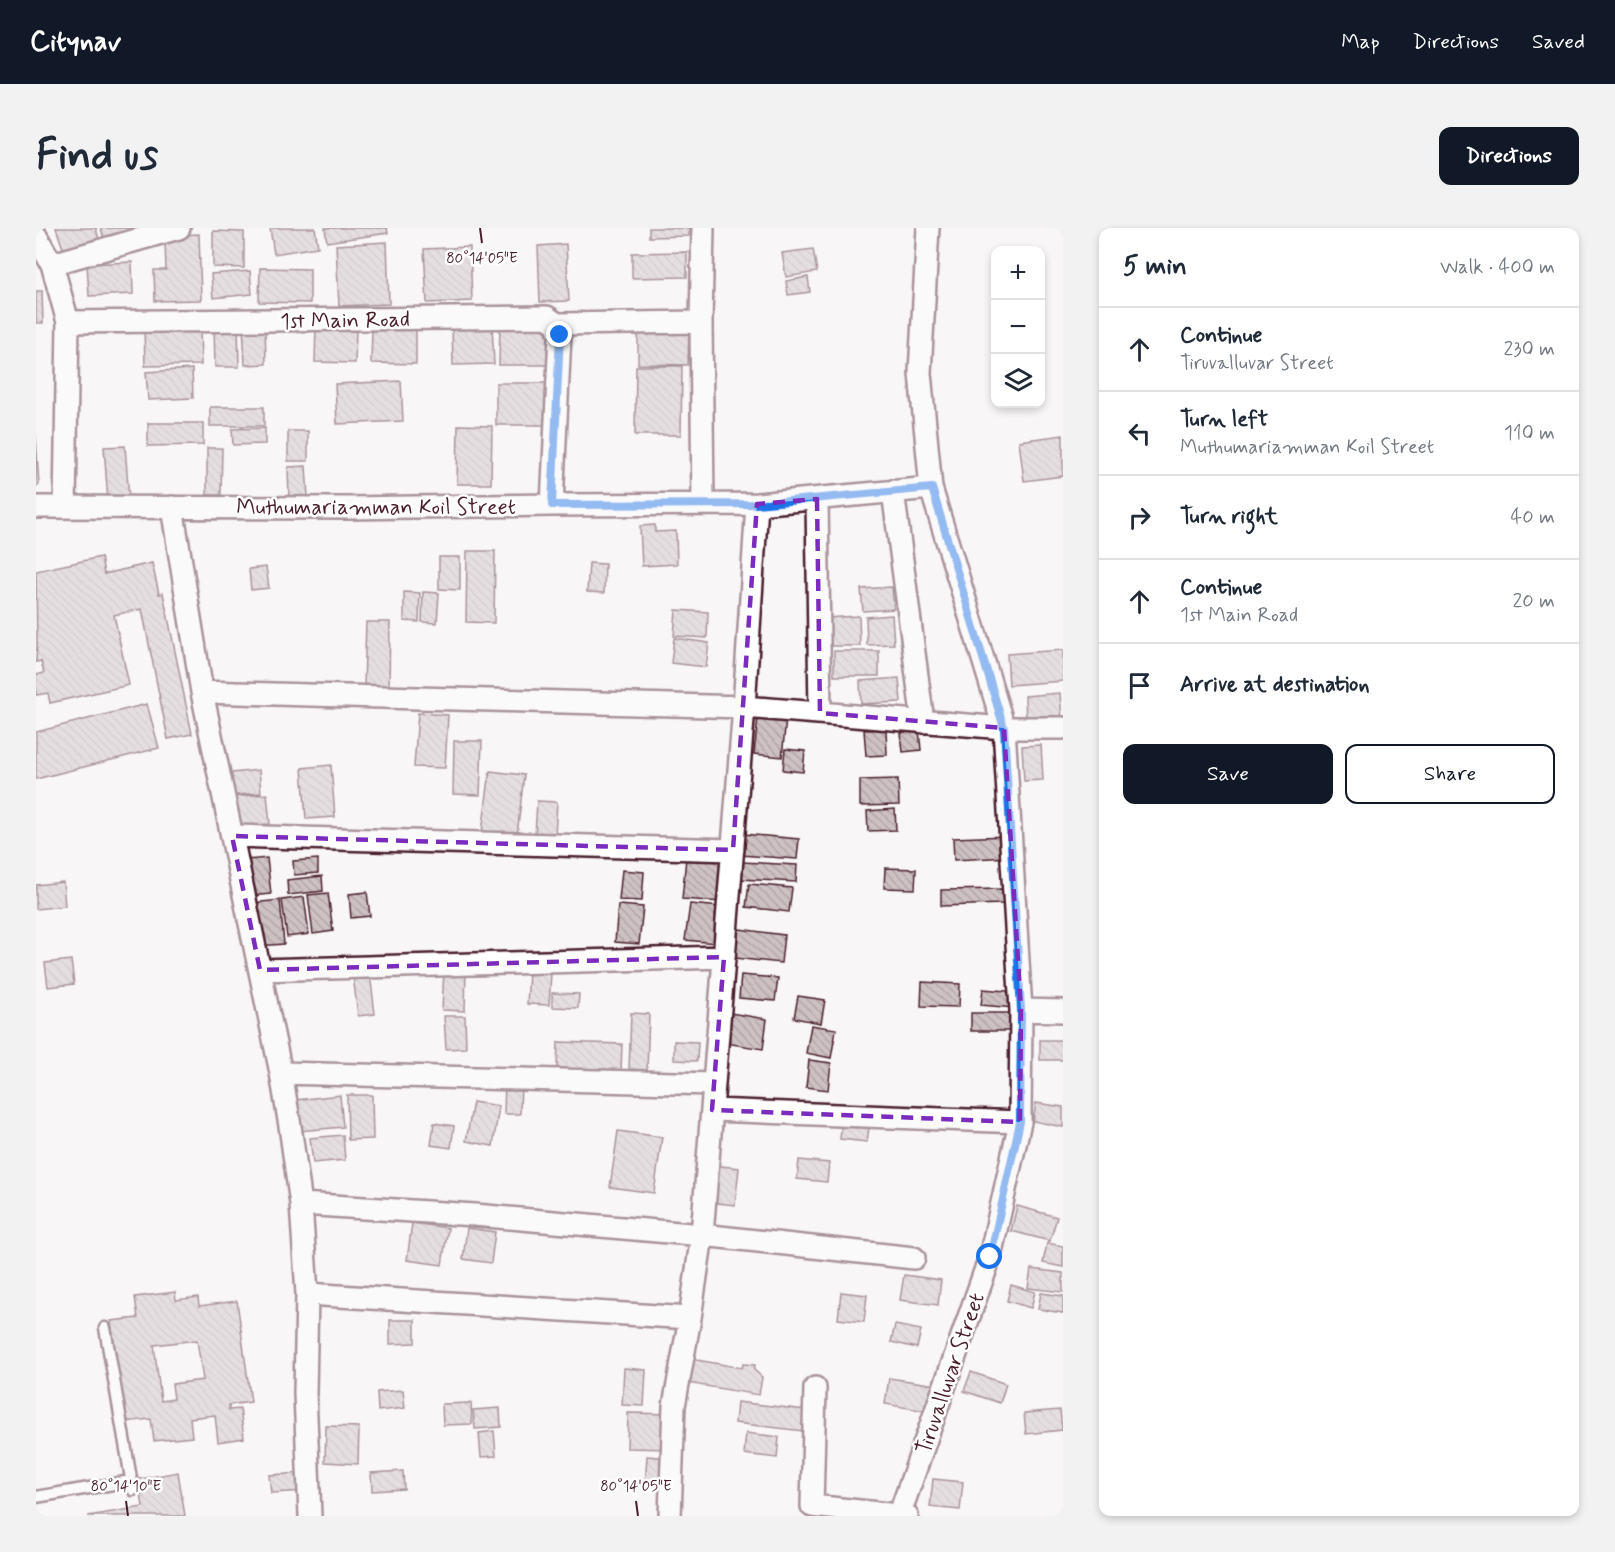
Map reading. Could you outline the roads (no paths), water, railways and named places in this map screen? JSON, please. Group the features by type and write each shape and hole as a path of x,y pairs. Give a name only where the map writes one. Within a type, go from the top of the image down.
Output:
{"street":[{"path":"52,264 179,228"},
{"path":"703,228 701,322 703,504"},
{"name":"Tiruvalluvar Street","path":"899,1516 990,1257 1020,1122 1021,1010 1004,728 932,488 920,373 928,228"},
{"path":"36,236 52,264 68,322 65,507"},
{"name":"1st Main Road","path":"68,322 547,317 557,324 701,322"},
{"path":"552,505 560,335 557,324"},
{"name":"Muthumariamman Koil Street","path":"36,507 347,508 756,504 932,488"},
{"path":"893,491 923,722"},
{"path":"817,499 820,713"},
{"path":"670,1516 674,1406 702,1235 744,707 756,504"},
{"path":"172,507 202,692 281,1073 302,1204 307,1294 305,1393 310,1516"},
{"path":"202,692 744,707 1004,728 1063,728"},
{"path":"232,836 733,850"},
{"path":"260,970 724,957"},
{"path":"1021,1010 1063,1011"},
{"path":"281,1073 714,1083"},
{"path":"712,1110 1020,1122"},
{"path":"302,1204 475,1215 702,1235 914,1258"},
{"path":"307,1294 690,1318"},
{"path":"815,1388 812,1511 907,1516"}],"lane":[{"path":"36,1497 132,1485 105,1328"}]}
